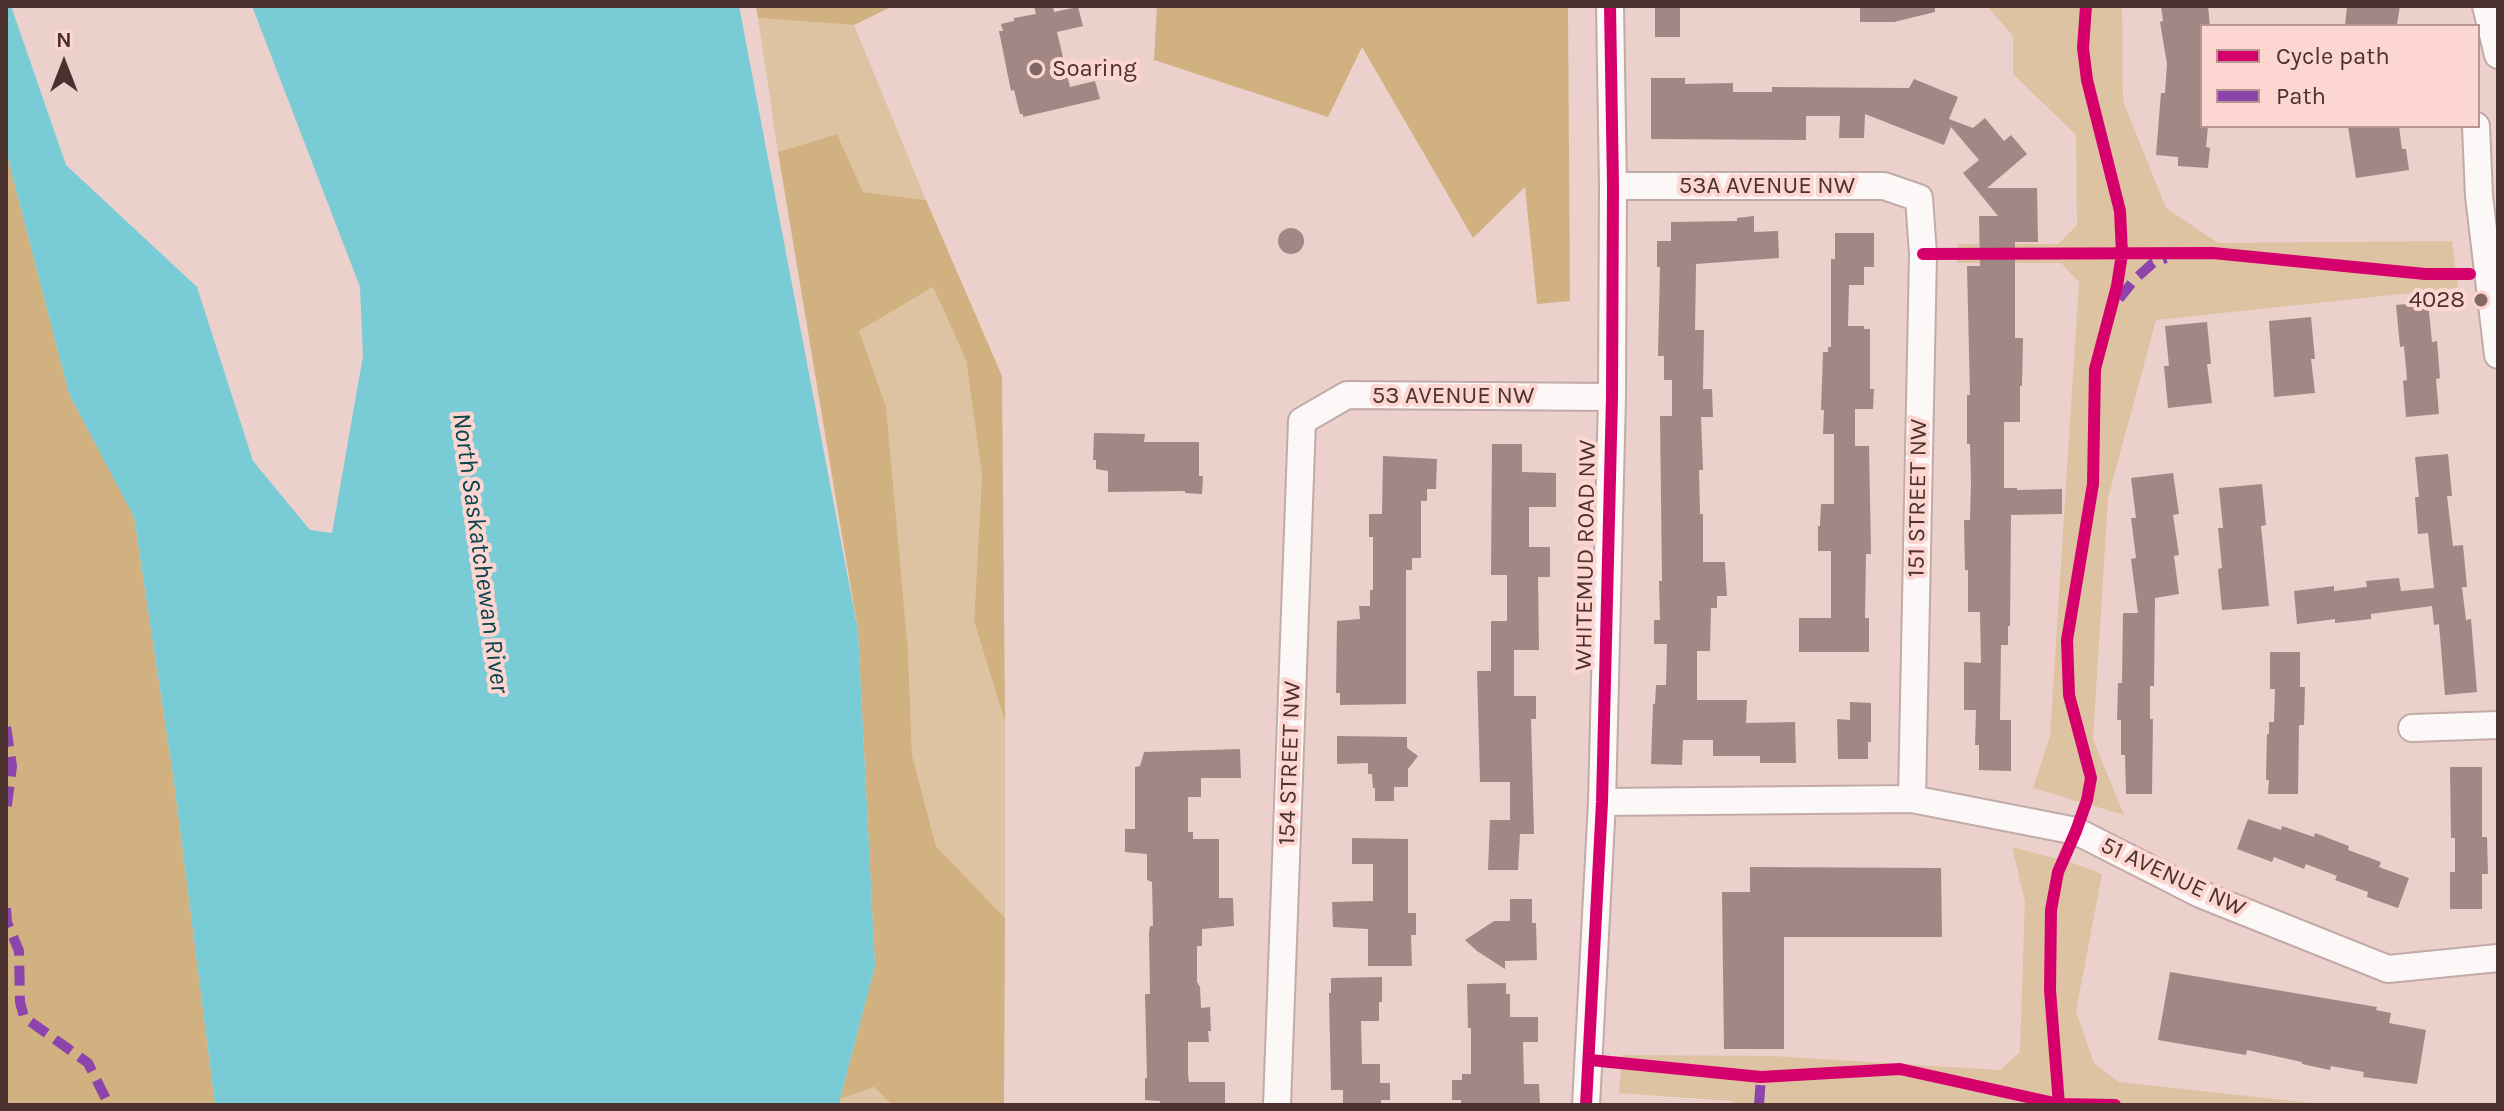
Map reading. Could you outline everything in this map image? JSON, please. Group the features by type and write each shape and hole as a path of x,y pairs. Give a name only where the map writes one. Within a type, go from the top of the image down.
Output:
{"street":[{"name":"WHITEMUD ROAD NW","path":"1586,1105 1602,802 1612,397 1610,6"},
{"path":"2480,39 2485,6"},
{"path":"2485,6 2498,55"},
{"path":"2476,128 2479,196 2498,355"},
{"name":"53A AVENUE NW","path":"1613,186 1884,186 1919,198"},
{"name":"151 STREET NW","path":"1912,799 1923,254 1919,198"},
{"name":"53 AVENUE NW","path":"1302,421 1347,395 1612,397"},
{"name":"154 STREET NW","path":"1277,1105 1302,421"},
{"path":"2412,728 2498,725"},
{"name":"51 AVENUE NW","path":"1602,802 1912,799 2076,831 2200,894 2388,969 2498,958"}],"shaded area":[{"path":"756,6 893,6 854,25 758,18"},
{"path":"1157,6 1568,6 1570,301 1537,304 1525,187 1473,238 1362,47 1328,117 1154,60"},
{"path":"1987,6 2122,6 2123,101 2166,208 2218,243 2452,241 2458,288 2156,320 2108,498 2093,739 2124,815 2033,788 2050,736 2079,282 2061,263 1957,263 1958,244 2058,244 2077,225 2076,135 2013,74 2013,36"},
{"path":"758,18 854,25 926,200 863,192 837,134 778,152"},
{"path":"837,134 863,192 926,200 1002,376 1005,722 974,621 982,475 966,360 933,287 859,331 886,407 908,652 912,755 936,846 1005,918 1004,1105 892,1105 874,1087 840,1099 875,966 858,631 778,152"},
{"path":"6,151 69,394 134,517 174,781 215,1105 6,1105"},
{"path":"933,287 966,360 982,475 974,621 1005,722 1005,918 936,846 912,755 908,652 859,331"},
{"path":"2012,847 2102,874 2076,1011 2094,1063 2119,1082 2331,1105 1736,1105 1732,1101 1619,1093 1622,1055 1773,1056 2000,1070 2020,1052 2025,901"},
{"path":"874,1087 892,1105 840,1105 840,1099"}],"water":[{"name":"North Saskatchewan River","path":"6,6 11,6 66,165 197,287 253,461 310,530 332,533 363,356 360,287 252,6 739,6 858,631 875,966 840,1105 215,1105 174,781 134,517 69,394 6,151"}],"building":[{"name":"Soaring","path":"1034,6 1053,6 1054,12 1078,7 1083,26 1057,32 1070,87 1095,81 1100,99 1023,117 1020,114 1014,90 1011,91 999,31 1003,31 1001,24 1014,21 1014,18 1036,14"},
{"path":"1655,6 1680,6 1680,37 1655,37"},
{"path":"1860,6 1935,6 1935,12 1894,22 1860,22"},
{"path":"2161,6 2208,6 2210,24 2200,24 2200,128 2208,128 2208,168 2178,166 2178,157 2156,155 2161,93 2165,93 2167,64 2160,22 2163,21"},
{"path":"2347,6 2400,6 2397,24 2345,24"},
{"path":"1651,78 1685,78 1685,84 1733,83 1733,92 1772,92 1772,87 1909,88 1914,79 1958,97 1949,119 1973,128 1985,118 2004,141 2011,135 2027,154 1987,188 2037,188 2038,242 2015,242 2015,338 2023,338 2022,386 2020,422 2004,422 2004,488 2062,489 2062,514 2011,515 2010,626 2008,645 2001,645 2000,720 2011,720 2011,771 1979,770 1979,745 1975,745 1976,710 1964,710 1964,662 1981,663 1980,612 1968,612 1968,570 1965,570 1964,520 1970,520 1971,481 1970,444 1967,444 1967,395 1970,395 1967,266 1980,266 1979,216 1998,216 1963,173 1979,160 1951,127 1944,145 1865,114 1864,138 1839,138 1840,116 1806,116 1806,140 1651,139"},
{"path":"2348,128 2399,128 2409,170 2356,178"},
{"path":"1754,216 1754,232 1778,231 1779,258 1696,264 1695,330 1704,330 1703,389 1712,389 1713,417 1701,417 1703,470 1699,470 1703,562 1725,562 1727,596 1717,596 1717,608 1711,608 1710,651 1697,651 1697,700 1747,700 1746,723 1795,722 1796,763 1760,763 1760,756 1713,756 1713,740 1683,740 1682,765 1651,764 1656,685 1666,685 1667,644 1654,644 1654,620 1660,620 1659,581 1662,581 1660,416 1672,416 1672,380 1664,380 1664,356 1658,356 1660,267 1657,267 1657,241 1671,241 1671,222 1737,221 1737,218"},
{"path":"1291,228 1300,232 1304,241 1300,250 1291,254 1282,250 1278,241 1282,232"},
{"path":"1835,233 1874,233 1874,267 1864,267 1864,285 1849,285 1848,326 1870,329 1870,389 1874,389 1873,409 1855,409 1855,446 1869,446 1871,554 1866,554 1865,618 1869,618 1869,652 1799,652 1799,618 1831,618 1831,551 1818,551 1818,526 1821,504 1834,504 1834,434 1823,434 1824,410 1821,410 1823,352 1828,352 1828,347 1831,347 1831,259 1835,259"},
{"path":"2428,302 2432,342 2437,341 2439,414 2406,417 2404,346 2400,347 2396,305"},
{"path":"2311,317 2315,393 2274,397 2269,321"},
{"path":"2207,322 2211,364 2207,364 2212,403 2168,408 2164,366 2169,366 2165,326"},
{"path":"1094,433 1145,434 1144,442 1199,442 1202,494 1185,491 1108,492 1108,471 1096,469 1096,460 1093,460"},
{"path":"1492,444 1522,444 1522,472 1556,473 1556,507 1529,507 1529,547 1550,547 1550,577 1538,577 1539,650 1514,650 1514,696 1536,696 1536,719 1531,719 1534,834 1520,834 1518,870 1488,870 1490,820 1510,820 1510,782 1480,782 1477,671 1491,671 1491,621 1507,621 1507,575 1491,575"},
{"path":"2448,454 2452,496 2447,496 2453,546 2463,545 2467,587 2462,587 2466,620 2471,619 2477,692 2445,695 2439,624 2434,625 2432,606 2371,614 2371,619 2335,623 2335,619 2297,624 2294,591 2334,586 2334,591 2367,587 2366,581 2399,578 2401,591 2434,588 2428,533 2418,534 2415,497 2419,497 2415,457"},
{"path":"1383,456 1437,459 1436,489 1427,489 1427,501 1421,501 1421,558 1412,558 1412,570 1406,570 1406,704 1340,705 1340,693 1336,693 1337,621 1360,619 1359,606 1370,606 1373,537 1369,537 1369,514 1382,514"},
{"path":"2173,473 2179,514 2173,515 2179,555 2174,556 2179,594 2155,598 2154,686 2150,686 2152,794 2126,794 2121,720 2117,720 2118,683 2122,683 2123,613 2138,613 2131,559 2136,558 2131,518 2136,518 2131,478"},
{"path":"2262,484 2266,525 2261,526 2269,606 2222,610 2218,528 2223,528 2219,488"},
{"path":"2270,652 2300,652 2300,687 2305,687 2304,725 2299,725 2298,794 2268,794 2267,734 2269,722 2274,722 2275,689 2270,689"},
{"path":"1850,702 1871,703 1868,759 1838,759 1837,719 1850,720"},
{"path":"1337,736 1407,737 1407,748 1418,756 1408,769 1408,787 1394,787 1394,801 1375,801 1368,763 1337,764"},
{"path":"1240,749 1241,778 1201,778 1201,797 1188,797 1188,832 1193,832 1193,839 1219,839 1219,898 1233,898 1234,926 1202,929 1202,946 1197,946 1197,982 1201,1008 1210,1007 1211,1031 1208,1031 1209,1042 1188,1042 1188,1075 1189,1082 1225,1082 1225,1105 1160,1105 1160,1101 1145,1100 1145,994 1150,994 1152,882 1147,880 1147,854 1125,852 1125,829 1135,829 1135,767 1140,766 1144,752"},
{"path":"2450,767 2482,767 2482,837 2487,837 2488,874 2482,874 2482,909 2450,909 2450,872 2455,872 2455,838 2451,838"},
{"path":"2248,819 2314,837 2315,833 2381,862 2379,867 2409,878 2398,908 2367,897 2368,892 2335,880 2337,876 2306,864 2304,869 2274,857 2272,862 2237,849"},
{"path":"1352,838 1408,839 1408,913 1416,913 1416,935 1411,935 1412,966 1368,966 1368,929 1333,927 1332,902 1373,901 1373,864 1352,864"},
{"path":"1750,867 1941,868 1942,937 1784,937 1784,1049 1724,1049 1722,892 1750,892"},
{"path":"1510,899 1532,899 1537,960 1505,961 1505,969 1465,940 1494,921 1510,921"},
{"path":"2170,972 2377,1007 2376,1010 2391,1013 2389,1023 2426,1030 2417,1084 2363,1077 2364,1072 2331,1066 2330,1070 2247,1050 2246,1055 2158,1040"},
{"path":"1382,977 1379,1021 1361,1021 1362,1064 1380,1064 1380,1083 1390,1083 1390,1100 1381,1100 1381,1105 1345,1105 1343,1090 1331,1090 1331,978"},
{"path":"1506,983 1506,994 1510,994 1510,1017 1538,1017 1538,1042 1523,1042 1524,1084 1539,1084 1540,1105 1461,1105 1461,1100 1452,1100 1452,1080 1462,1080 1462,1074 1471,1074 1467,984"}],"marked path":[{"path":"2119,299 2153,263 2166,258"},
{"path":"6,727 12,766 6,813"},
{"path":"6,908 7,922 19,951 20,1002 24,1017 88,1063 109,1105"},
{"path":"1759,1105 1761,1077"}],"cycle path":[{"path":"1586,1105 1602,802 1612,397 1610,6"},
{"path":"2059,1105 2050,990 2051,910 2058,872 2087,800 2091,778 2069,695 2067,640 2093,484 2095,369 2117,286 2122,254 2120,211 2087,80 2083,48 2086,6"},
{"path":"1923,254 2213,253 2425,274 2470,274"},
{"path":"1590,1060 1761,1077 1900,1069 2059,1104 2115,1105"}],"place":[{"name":"Soaring","path":"1036,69"},
{"name":"4028","path":"2481,300"}]}
